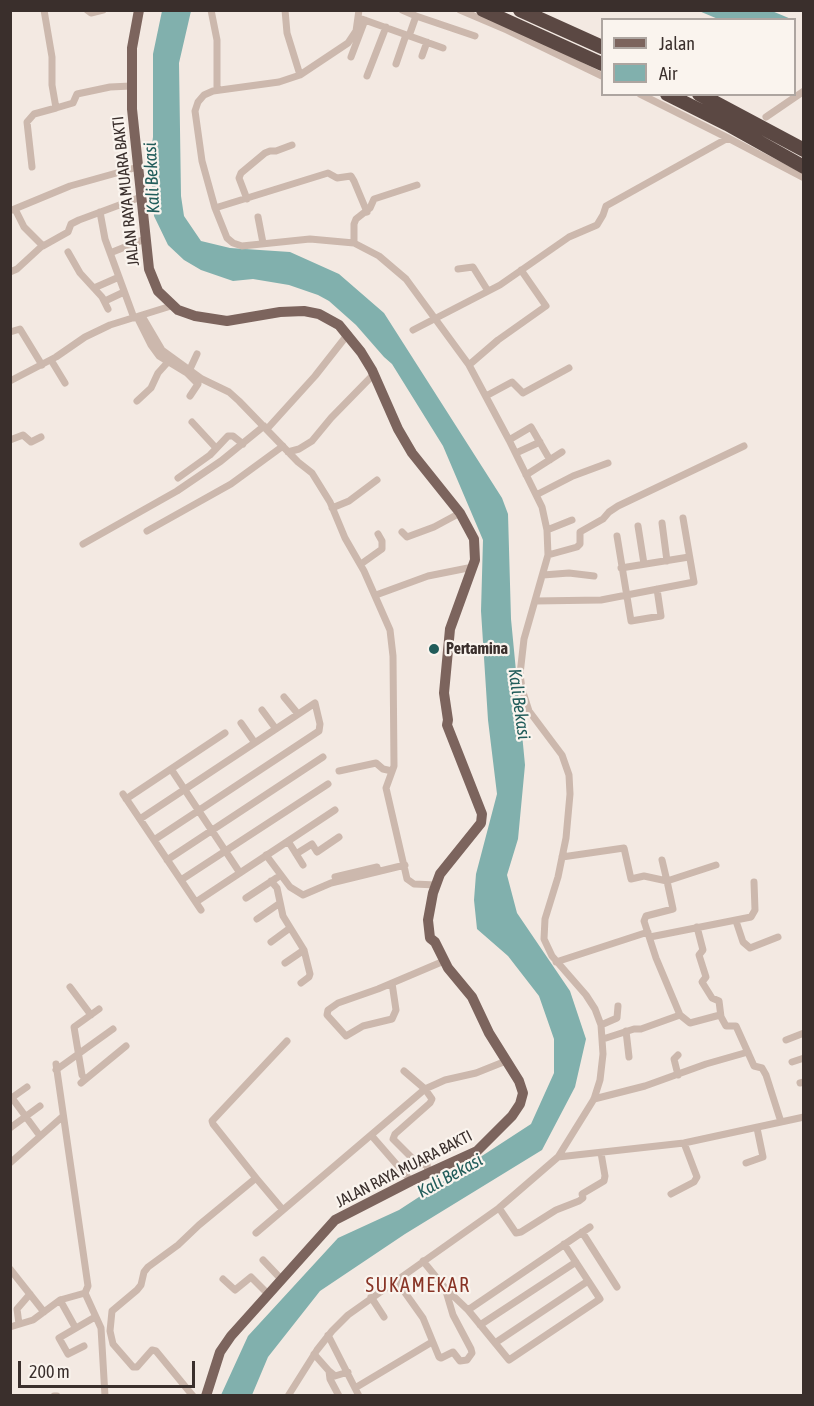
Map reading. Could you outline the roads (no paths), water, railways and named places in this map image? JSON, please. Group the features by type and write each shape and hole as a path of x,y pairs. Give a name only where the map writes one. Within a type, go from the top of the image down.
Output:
{"highway":[{"path":"483,10 601,62"},
{"path":"520,10 601,46"},
{"path":"671,96 804,167"},
{"path":"703,96 804,150"}],"main road":[{"name":"JALAN RAYA MUARA BAKTI","path":"139,10 132,48 131,86 145,239 149,269 158,291 171,306 187,314 227,321 304,310 326,317 339,325 361,352 374,374 407,445 460,513 476,545 473,567 450,629 444,693 447,725 482,814 482,823 447,864 436,885 428,920 430,938 435,942 444,961 472,997 489,1033 522,1086 522,1098 517,1110 477,1151 464,1159 457,1159 411,1181 335,1220 237,1328 220,1352 206,1395"}],"street":[{"path":"44,10 52,57 52,85 56,108"},
{"path":"87,10 91,13 103,10"},
{"path":"211,10 217,40 217,90"},
{"path":"285,10 287,33 300,75"},
{"path":"402,10 475,36"},
{"path":"460,10 601,75"},
{"path":"288,1395 328,1335 348,1315 499,1208 558,1157 594,1099 602,1066 601,1025 591,1002 556,962 546,944 544,924 562,857 569,816 569,775 562,755 529,711 520,674 524,639 548,555 548,530 542,507 469,364 406,279 379,256 354,243 310,239 242,246 230,241 215,208 202,161 195,111 204,95 217,90 269,84 300,75 348,43 356,31 361,16"},
{"path":"361,16 443,48"},
{"path":"351,57 361,16"},
{"path":"396,64 416,16"},
{"path":"367,76 386,27"},
{"path":"422,56 428,42"},
{"path":"32,167 27,122 34,114 74,102 78,94 110,87 131,86"},
{"path":"766,117 804,91"},
{"path":"644,96 804,178"},
{"path":"413,330 488,291 569,237 597,225 606,206 728,138"},
{"path":"247,199 239,178 241,173 265,153 292,145"},
{"path":"42,246 24,227 13,210 70,186 138,167"},
{"path":"215,208 328,173 337,178 351,176 367,212"},
{"path":"354,243 356,219 367,212 374,199 417,184"},
{"path":"10,272 17,269 42,246 68,232 71,224 141,197"},
{"path":"100,212 110,253 124,292 154,351 167,363 200,382 229,392 298,462 312,473 361,564 390,630 393,656 393,771 386,788 407,879 411,883 420,885 436,885"},
{"path":"258,217 263,243"},
{"path":"110,253 145,239"},
{"path":"68,252 80,273 106,305 124,292"},
{"path":"458,269 473,267 488,291"},
{"path":"469,364 546,306 521,270"},
{"path":"94,288 119,277"},
{"path":"10,381 51,360 85,337 171,306"},
{"path":"138,317 162,350 190,369 200,382"},
{"path":"10,332 20,328 42,365"},
{"path":"83,544 177,491 266,428 315,376 348,334"},
{"path":"190,369 197,354"},
{"path":"51,360 65,383"},
{"path":"137,401 151,387 158,373 167,363"},
{"path":"486,396 512,382 523,393 569,368"},
{"path":"147,531 231,484 286,449 299,449 312,441 374,374"},
{"path":"189,396 200,382"},
{"path":"192,422 216,448"},
{"path":"509,440 530,427 550,460"},
{"path":"10,440 23,435 31,442 41,437"},
{"path":"178,478 230,436 234,436 243,444"},
{"path":"516,453 540,442"},
{"path":"548,555 577,547 580,544 580,532 603,519 618,506 744,447"},
{"path":"526,475 562,452"},
{"path":"536,495 573,476 608,463"},
{"path":"332,508 349,501 377,480"},
{"path":"402,531 407,537 434,527 460,513"},
{"path":"535,601 601,600 694,582 683,518"},
{"path":"548,530 572,520"},
{"path":"662,523 667,561"},
{"path":"638,526 644,564"},
{"path":"361,564 382,549 382,541 378,534"},
{"path":"616,536 631,621 661,616 657,589"},
{"path":"621,568 689,557"},
{"path":"376,595 428,576 473,567"},
{"path":"543,575 569,573 594,576"},
{"path":"284,696 298,714"},
{"path":"140,819 315,703 320,724 319,731 154,840"},
{"path":"262,710 276,729"},
{"path":"241,723 255,743"},
{"path":"201,910 125,797 225,733"},
{"path":"167,860 323,757"},
{"path":"339,771 376,763 383,770 393,771"},
{"path":"169,770 239,874"},
{"path":"181,880 327,784"},
{"path":"196,902 335,810"},
{"path":"296,854 312,844 317,852 339,837"},
{"path":"288,841 303,865"},
{"path":"562,857 624,849 631,879 644,876 667,881 716,865"},
{"path":"267,855 290,887 296,890 405,863"},
{"path":"662,861 673,908 644,919 656,958 680,1015 690,1023 718,1015 721,1017"},
{"path":"246,898 281,875"},
{"path":"271,881 277,888 283,916 304,950 310,974 301,983"},
{"path":"556,962 649,935 748,918 754,914 754,882"},
{"path":"257,919 280,903"},
{"path":"736,921 743,942 750,948 778,937"},
{"path":"697,927 702,949 699,954 706,977 702,982 712,998 719,1001 721,1017 726,1026 734,1024 738,1028 754,1066 762,1068 766,1075 781,1122"},
{"path":"271,942 290,928"},
{"path":"285,963 304,950"},
{"path":"392,983 396,1010 392,1019 359,1027 346,1036 327,1015 327,1010 338,1003 444,961"},
{"path":"70,987 91,1015"},
{"path":"601,1025 616,1018 618,1006"},
{"path":"99,1009 74,1027 83,1081 126,1046"},
{"path":"603,1039 680,1015"},
{"path":"113,1029 79,1054 56,1067 88,1286 85,1293 95,1317 113,1344 133,1367 137,1367 152,1350 156,1351 193,1395"},
{"path":"626,1031 629,1058"},
{"path":"786,1040 804,1033"},
{"path":"283,1210 212,1120 287,1041"},
{"path":"594,1099 618,1094 748,1052"},
{"path":"678,1055 674,1060 678,1075"},
{"path":"792,1062 804,1059"},
{"path":"256,1233 425,1089 445,1080 476,1073 506,1061"},
{"path":"404,1071 425,1089 432,1097 432,1101 393,1137 419,1165 427,1164 428,1173"},
{"path":"27,1087 11,1099 40,1136"},
{"path":"10,1128 40,1106"},
{"path":"10,1163 62,1117"},
{"path":"558,1157 684,1143 804,1117"},
{"path":"746,1163 763,1157 757,1128"},
{"path":"371,1135 411,1181"},
{"path":"671,1194 694,1182 697,1177 684,1143"},
{"path":"499,1208 516,1233 556,1210 579,1201 583,1198 582,1194 604,1181 601,1153"},
{"path":"105,1395 105,1330 112,1311 137,1290 148,1267 178,1245 256,1178"},
{"path":"468,1310 590,1227"},
{"path":"582,1232 617,1287"},
{"path":"423,1261 445,1288 468,1310 509,1360 600,1299 564,1244"},
{"path":"262,1260 282,1280"},
{"path":"480,1325 576,1262"},
{"path":"10,1269 44,1312"},
{"path":"223,1279 235,1290 251,1276 269,1295"},
{"path":"396,1280 423,1318 440,1358 453,1352 463,1362 472,1353 453,1315 445,1288"},
{"path":"495,1343 588,1281"},
{"path":"10,1327 33,1320 60,1300 85,1293"},
{"path":"19,1324 17,1309 30,1294"},
{"path":"371,1297 384,1317"},
{"path":"60,1300 75,1327"},
{"path":"84,1346 68,1354 58,1340 75,1327 95,1317"},
{"path":"328,1335 359,1395"},
{"path":"355,1388 432,1342"},
{"path":"314,1354 335,1376 348,1371"},
{"path":"329,1371 339,1395"}],"water":[{"name":"Kali Bekasi","path":"162,11 191,11 179,63 181,196 184,216 201,241 230,248 290,252 339,274 384,313 502,498 508,514 511,619 525,765 518,839 507,875 517,913 570,991 586,1039 575,1087 542,1150 405,1234 320,1291 268,1357 252,1395 221,1395 248,1336 338,1238 399,1210 531,1124 554,1073 554,1039 539,996 508,956 477,929 474,900 476,874 497,794 488,720 481,611 483,540 443,446 392,364 356,325 329,301 318,295 289,285 253,279 233,281 201,270 184,260 168,245 154,216 150,159 153,137 153,54"},
{"path":"699,11 772,11 789,18 716,18"}],"place":[{"name":"Pertamina","path":"434,649"}],"district":[{"name":"SUKAMEKAR","path":"418,1286"}]}
